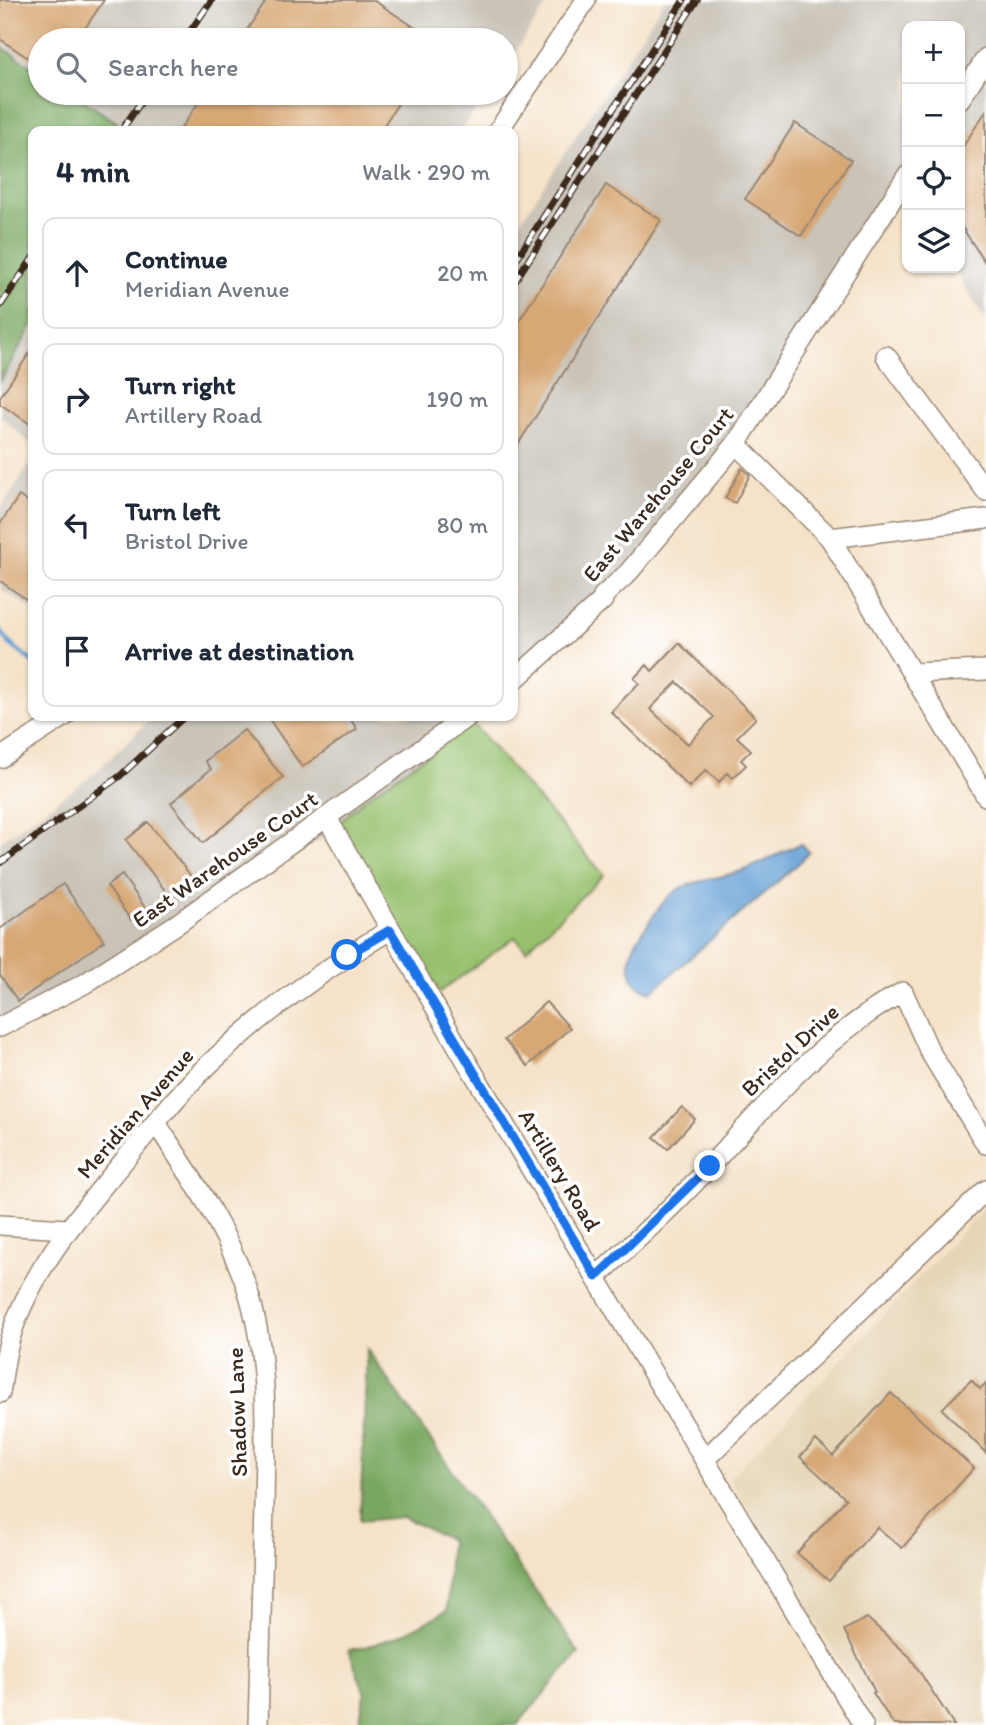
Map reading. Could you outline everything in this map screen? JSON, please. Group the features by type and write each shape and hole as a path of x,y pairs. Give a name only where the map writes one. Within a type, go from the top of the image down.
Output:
{"street":[{"path":"518,101 586,0"},
{"path":"965,91 986,58"},
{"path":"501,126 515,105"},
{"name":"East Warehouse Court","path":"518,676 603,600 603,596 636,564 736,444 902,184"},
{"path":"886,356 986,491"},
{"path":"736,444 830,538 986,796"},
{"path":"830,538 986,519"},
{"path":"912,673 986,670"},
{"path":"0,758 57,721"},
{"name":"East Warehouse Court","path":"0,1027 110,968 177,924 461,721"},
{"name":"Artillery Road","path":"327,818 390,930 863,1725"},
{"name":"Meridian Avenue","path":"0,1393 6,1353 18,1317 40,1273 68,1228 156,1123 201,1072 253,1024 321,973 390,930"},
{"name":"Bristol Drive","path":"596,1277 687,1190 761,1109 802,1070 866,1013 903,992 930,1052 986,1144"},
{"name":"Shadow Lane","path":"156,1123 207,1201 231,1248 247,1288 262,1356 265,1422 258,1725"},
{"path":"705,1459 986,1190"},
{"path":"0,1225 68,1228"}],"shaded area":[{"path":"0,0 550,0 518,47 518,28 28,28 28,64 0,46"},
{"path":"665,0 986,0 986,321 957,273 965,273 965,21 902,21 902,198 697,507 518,677 518,225"},
{"path":"90,105 478,105 464,126 122,126"},
{"path":"28,333 28,441 0,415 0,381"},
{"path":"28,467 28,607 0,588 0,509"},
{"path":"148,721 472,721 364,799 328,834 77,998 0,1031 0,842 92,776"},
{"path":"986,1206 986,1725 878,1725 729,1479"}],"green space":[{"path":"0,46 28,64 28,105 90,105 122,126 28,126 28,333 0,381"},
{"path":"472,723 604,875 526,950 515,937 440,992 328,834 364,799"},
{"path":"367,1349 579,1653 517,1725 342,1725 359,1722 365,1694 349,1650 400,1635 447,1610 450,1540 403,1517 360,1521"}],"water":[{"path":"801,844 809,852 799,863 651,992 635,982 630,964 634,946 655,913 674,893 696,882 747,869"}],"building":[{"path":"0,0 104,0 85,28 28,28 28,58 0,39"},
{"path":"267,0 373,0 416,28 248,28"},
{"path":"197,105 397,105 383,126 182,126"},
{"path":"986,111 986,264 965,232 965,143"},
{"path":"795,123 851,160 801,236 745,199"},
{"path":"606,185 661,220 518,444 518,322"},
{"path":"28,355 28,423 0,404 0,397"},
{"path":"742,468 750,475 735,503 725,498"},
{"path":"19,496 28,502 28,601 0,581 0,524"},
{"path":"679,643 756,718 737,737 751,750 741,760 746,765 733,778 727,773 719,782 706,770 689,787 611,712 639,683 634,678 647,665 652,671","holes":["677,682 714,717 688,744 650,709"]},
{"path":"270,721 351,721 357,729 302,767"},
{"path":"244,730 283,777 203,843 171,803 211,769 205,761"},
{"path":"148,822 191,876 168,894 126,840"},
{"path":"122,875 146,909 131,920 107,886"},
{"path":"63,884 104,941 18,1001 0,975 0,929"},
{"path":"546,1002 570,1028 528,1066 504,1040"},
{"path":"682,1107 695,1119 668,1149 654,1137"},
{"path":"971,1380 980,1389 986,1383 986,1453 942,1409"},
{"path":"891,1393 974,1468 902,1548 877,1527 829,1581 797,1553 846,1499 800,1457 816,1440 833,1456"},
{"path":"867,1618 910,1657 954,1725 894,1725 873,1693 875,1692 844,1630"}],"waterway":[{"path":"0,630 10,644 28,658"}],"railway":[{"path":"192,28 212,0"},
{"path":"518,256 684,0"},
{"path":"518,276 697,0"},
{"path":"124,126 139,105"},
{"path":"0,306 28,265"},
{"path":"0,863 120,776 180,721"}],"route":[{"path":"347,955 390,930 596,1277 632,1245 710,1166"}]}
